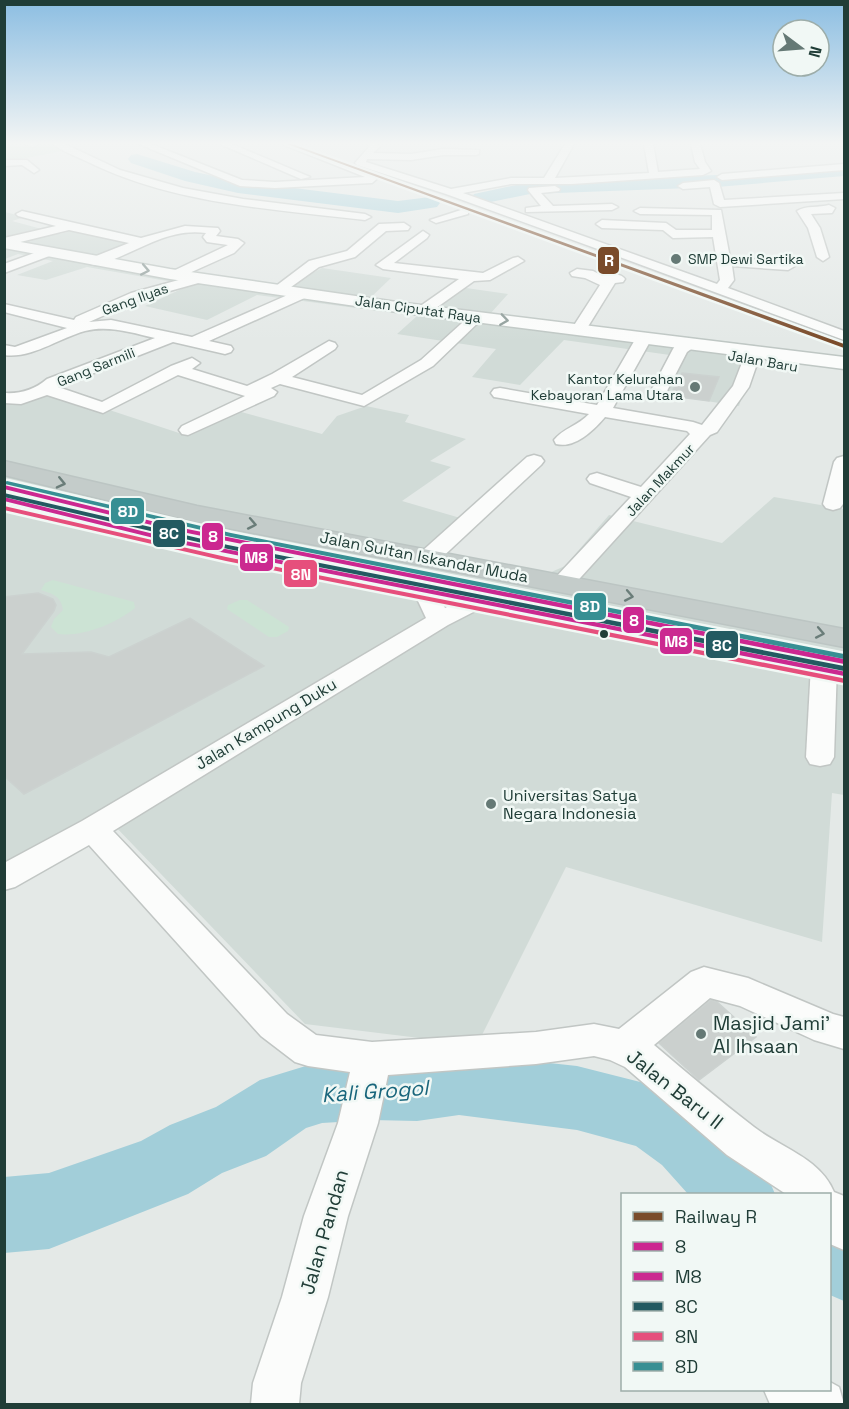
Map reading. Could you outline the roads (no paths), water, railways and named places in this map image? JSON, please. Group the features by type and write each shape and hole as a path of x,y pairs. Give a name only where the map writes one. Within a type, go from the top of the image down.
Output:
{"highway":[{"name":"Jalan Sultan Iskandar Muda","path":"4,468 168,508 844,638"},
{"name":"Jalan Sultan Iskandar Muda","path":"4,495 156,532 834,667"}],"main road":[{"name":"Jalan Ciputat Raya","path":"4,243 176,275 841,367"},
{"name":"Jalan Baru","path":"685,346 752,358 841,367"}],"street":[{"path":"309,210 365,217"},
{"path":"436,220 469,213 460,210"},
{"path":"499,210 844,336"},
{"path":"508,213 535,210"},
{"path":"584,210 627,242"},
{"path":"624,211 663,210"},
{"path":"718,210 718,233 727,280 720,289"},
{"path":"822,257 813,228 803,212 830,210"},
{"path":"22,214 88,232 143,242"},
{"path":"602,224 666,227 673,234 718,233"},
{"path":"4,243 69,226"},
{"path":"279,289 315,263 351,254 383,227 404,227"},
{"path":"96,261 165,233 195,228 214,231 209,237 211,240 238,243 230,250 176,275"},
{"path":"423,236 383,265 485,277 518,261"},
{"path":"4,269 48,252"},
{"path":"724,262 788,266"},
{"path":"577,273 613,281 579,330"},
{"path":"424,310 471,277"},
{"name":"Gang Ilyas","path":"79,325 144,293 198,278"},
{"path":"192,343 304,293"},
{"path":"4,308 79,325"},
{"path":"177,369 248,392 283,379 364,401 427,363 477,317"},
{"name":"Gang Sarmili","path":"46,389 103,408 177,369 225,349 111,324 79,325"},
{"path":"8,353 79,325"},
{"name":"Gang Sarmili","path":"46,389 53,383 170,338"},
{"path":"563,440 586,428 603,412 644,338"},
{"path":"188,430 254,400 329,346"},
{"path":"660,389 681,349 685,346"},
{"path":"700,432 711,428 741,387 752,358"},
{"path":"4,398 21,399 46,389"},
{"name":"Jalan Makmur","path":"500,393 693,427 700,432 699,437 563,583"},
{"path":"428,558 534,461"},
{"path":"833,504 844,462"},
{"path":"597,479 646,495"},
{"path":"423,586 439,620"},
{"name":"Jalan Kampung Duku","path":"4,878 93,829 439,620 481,598"},
{"path":"820,757 834,667"},
{"path":"93,829 274,1025 308,1050 370,1067"},
{"path":"624,1048 704,982 748,993 827,1029 844,1033"},
{"name":"Jalan Baru II","path":"370,1067 594,1040 624,1048 638,1055 741,1142 800,1179 813,1193"},
{"name":"Jalan Pandan","path":"275,1404 277,1383 305,1297 326,1216 358,1123 370,1067"},
{"path":"831,1212 844,1228"}],"waterway":[{"name":"Kali Grogol","path":"4,1215 49,1211 162,1169 196,1149 240,1132 285,1103 322,1092 372,1089 417,1090 459,1084 577,1098 656,1119 688,1141 736,1193"},
{"name":"Kali Grogol","path":"831,1245 844,1261"}],"rail line":[{"name":"R","path":"470,210 844,346"}],"place":[{"name":"SMP Dewi Sartika","path":"676,259"},
{"name":"Kantor Kelurahan Kebayoran Lama Utara","path":"695,387"},
{"name":"Universitas Satya Negara Indonesia","path":"491,804"},
{"name":"Masjid Jami' Al Ihsaan","path":"701,1034"}]}
